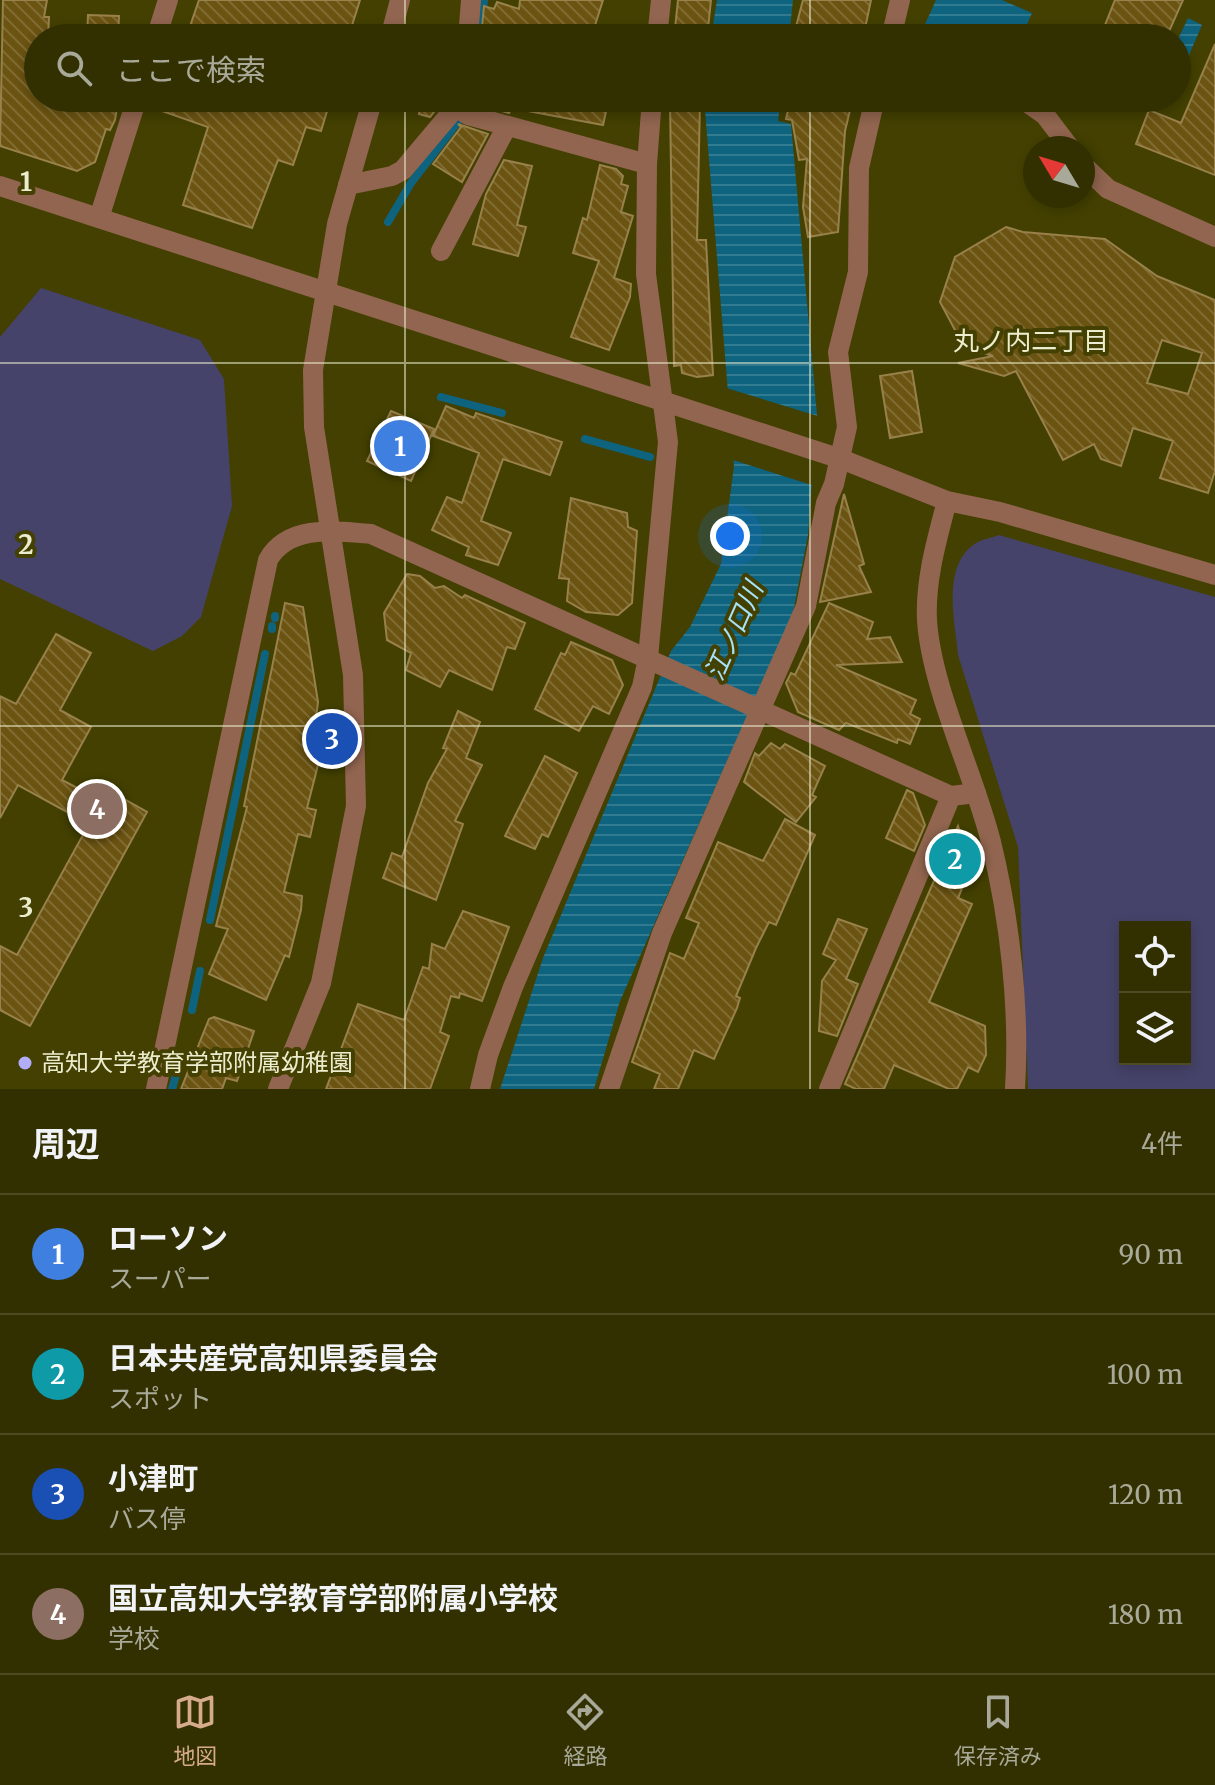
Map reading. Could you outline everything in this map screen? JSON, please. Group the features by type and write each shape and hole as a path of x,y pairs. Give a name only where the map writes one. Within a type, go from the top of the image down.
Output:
{"street":[{"path":"160,24 168,0"},
{"path":"394,24 400,0"},
{"path":"469,24 471,0"},
{"path":"658,24 661,0"},
{"path":"894,24 900,0"},
{"path":"99,218 133,112"},
{"path":"278,1089 321,983 356,806 353,675 327,530 314,427 313,370 324,290 348,185 369,112"},
{"path":"348,185 392,176 403,170 456,112"},
{"path":"473,112 507,126 647,164"},
{"path":"480,1089 488,1055 513,987 642,687 656,662 668,442 646,274 651,112"},
{"path":"609,1089 662,933 758,709 806,606 832,457 847,426 838,352 858,272 859,168 872,112"},
{"path":"1041,112 1061,136"},
{"path":"441,251 507,126"},
{"path":"1095,177 1108,189 1215,237"},
{"path":"0,186 832,457 947,501 1000,512 1215,575"},
{"path":"947,501 933,556 927,620 935,663 976,793 1003,905 1013,1005 1015,1089"},
{"path":"156,1089 268,560 275,549 292,538 327,530 371,534 951,796 976,793"},
{"path":"829,1089 951,796"}],"shaded area":[{"path":"41,288 200,340 224,379 232,506 201,617 182,636 153,651 0,579 0,337"},
{"path":"999,535 1215,597 1215,1089 1028,1089 1018,847 958,655 953,611 954,579 958,565 965,553 978,542"}],"water":[{"path":"717,0 793,0 790,24 713,24"},
{"path":"936,0 1002,0 1032,13 1027,24 925,24"},
{"path":"1188,18 1202,25 1191,50 1191,24 1185,24"},
{"name":"江ノ口川","path":"705,112 779,112 778,121 791,124 817,415 808,535 793,613 620,1001 594,1089 500,1089 543,958 671,651 690,627 721,564 734,466"}],"pier":[{"path":"723,387 821,417 815,486 730,459"}],"building":[{"path":"3,0 47,0 44,17 49,17 49,24 24,24 24,112 116,112 115,120 110,130 106,129 95,162 77,171 0,146"},
{"path":"199,0 360,0 352,24 191,24"},
{"path":"520,0 603,0 595,24 482,24 484,6 494,9 497,2 519,9"},
{"path":"678,0 711,0 708,24 675,24"},
{"path":"803,0 871,0 866,24 797,24"},
{"path":"1115,0 1183,0 1172,24 1105,24"},
{"path":"88,15 119,16 119,24 88,24"},
{"path":"1215,44 1215,175 1136,144 1148,112 1181,123 1186,112 1191,112 1191,100"},
{"path":"165,112 327,112 321,131 306,127 293,165 278,160 252,228 183,205 208,127"},
{"path":"420,112 434,112 430,117"},
{"path":"533,112 606,112 603,125"},
{"path":"670,112 700,112 697,240 706,240 713,375 697,377 682,373 681,365 674,366"},
{"path":"788,112 850,112 845,131 838,232 808,237 803,207 807,159 799,160 792,120 786,119"},
{"path":"458,124 488,134 462,182 433,164 461,127"},
{"path":"504,160 532,166 517,225 526,227 518,256 473,244 486,194"},
{"path":"600,165 616,169 623,176 621,184 628,186 621,212 633,216 614,278 631,284 630,297 609,350 571,337 599,261 573,253 583,218 587,220"},
{"path":"1006,227 1023,232 1105,239 1157,276 1215,300 1215,471 1208,493 1160,478 1173,441 1133,428 1121,466 1101,459 1094,444 1063,460 1016,371 1004,376 958,363 993,356 964,347 940,302 955,257","holes":["1162,340 1202,353 1188,394 1147,383"]},
{"path":"912,371 922,432 890,438 880,376"},
{"path":"446,406 474,418 476,413 562,442 550,475 503,459 481,521 511,533 498,565 466,555 469,547 432,530 447,497 462,503 479,453 433,436"},
{"path":"391,411 434,429 411,481 367,461"},
{"path":"844,494 864,564 859,566 871,592 820,602"},
{"path":"571,498 627,513 628,527 637,531 632,603 618,615 586,612 567,601 569,579 559,578"},
{"path":"407,574 420,576 435,588 444,586 462,598 465,595 525,623 515,649 507,647 492,690 449,670 440,687 406,670 411,653 387,640 384,613"},
{"path":"285,603 303,607 318,702 311,760 319,761 307,808 316,810 310,837 298,834 284,892 302,896 301,910 289,957 285,955 266,1000 209,974 228,929 216,926 247,807 244,806"},
{"path":"829,603 873,622 867,639 890,637 902,662 836,665 916,700 910,714 920,719 910,744 898,739 897,743 846,723 839,730 798,712 786,683 791,673 795,675"},
{"path":"56,634 91,653 60,710 91,727 62,780 104,802 110,791 147,812 30,1026 0,1010 0,946 17,955 89,824 18,785 0,818 0,696 16,704"},
{"path":"571,642 612,660 623,685 609,714 593,706 579,731 535,709 561,653 565,655"},
{"path":"458,711 480,722 466,758 482,765 455,821 463,824 436,900 383,878 392,853 402,857 428,783 447,749 443,748"},
{"path":"771,743 780,749 785,744 825,766 812,795 816,797 796,822 744,782 755,753 759,756"},
{"path":"545,756 577,773 548,837 542,834 535,849 505,836"},
{"path":"907,790 913,793 925,825 914,851 886,838"},
{"path":"785,819 815,835 776,925 769,922 756,948 736,996 740,998 737,1008 714,1059 694,1050 678,1089 654,1089 660,1074 632,1062 670,953 684,959 699,923 686,918 718,842 763,861"},
{"path":"958,826 971,867 958,898 972,904 929,1002 985,1026 986,1055 978,1072 968,1067 957,1089 949,1089 894,1065 884,1089 856,1089 845,1084"},
{"path":"463,911 509,927 482,1001 460,993 459,998 451,996 440,1032 449,1036 430,1089 326,1089 358,1004 404,1020 423,967 429,969 432,944 445,949"},
{"path":"838,919 867,929 846,979 858,984 837,1036 819,1031 822,981 836,960 823,954"},
{"path":"214,1017 254,1031 237,1081 226,1078 222,1089 181,1089 209,1019"}],"waterway":[{"path":"481,24 484,0"},
{"path":"388,222 411,183 463,112"},
{"path":"441,397 502,413"},
{"path":"585,439 650,457"},
{"path":"210,920 265,654"},
{"path":"192,1010 200,971"},
{"path":"172,1089 180,1061"}],"place":[{"name":"ローソン","path":"400,446"},
{"name":"小津町","path":"332,739"},
{"name":"国立高知大学教育学部附属小学校","path":"97,809"},
{"name":"日本共産党高知県委員会","path":"955,859"},
{"name":"高知大学教育学部附属幼稚園","path":"25,1063"}],"district":[{"name":"丸ノ内二丁目","path":"1031,341"}]}
